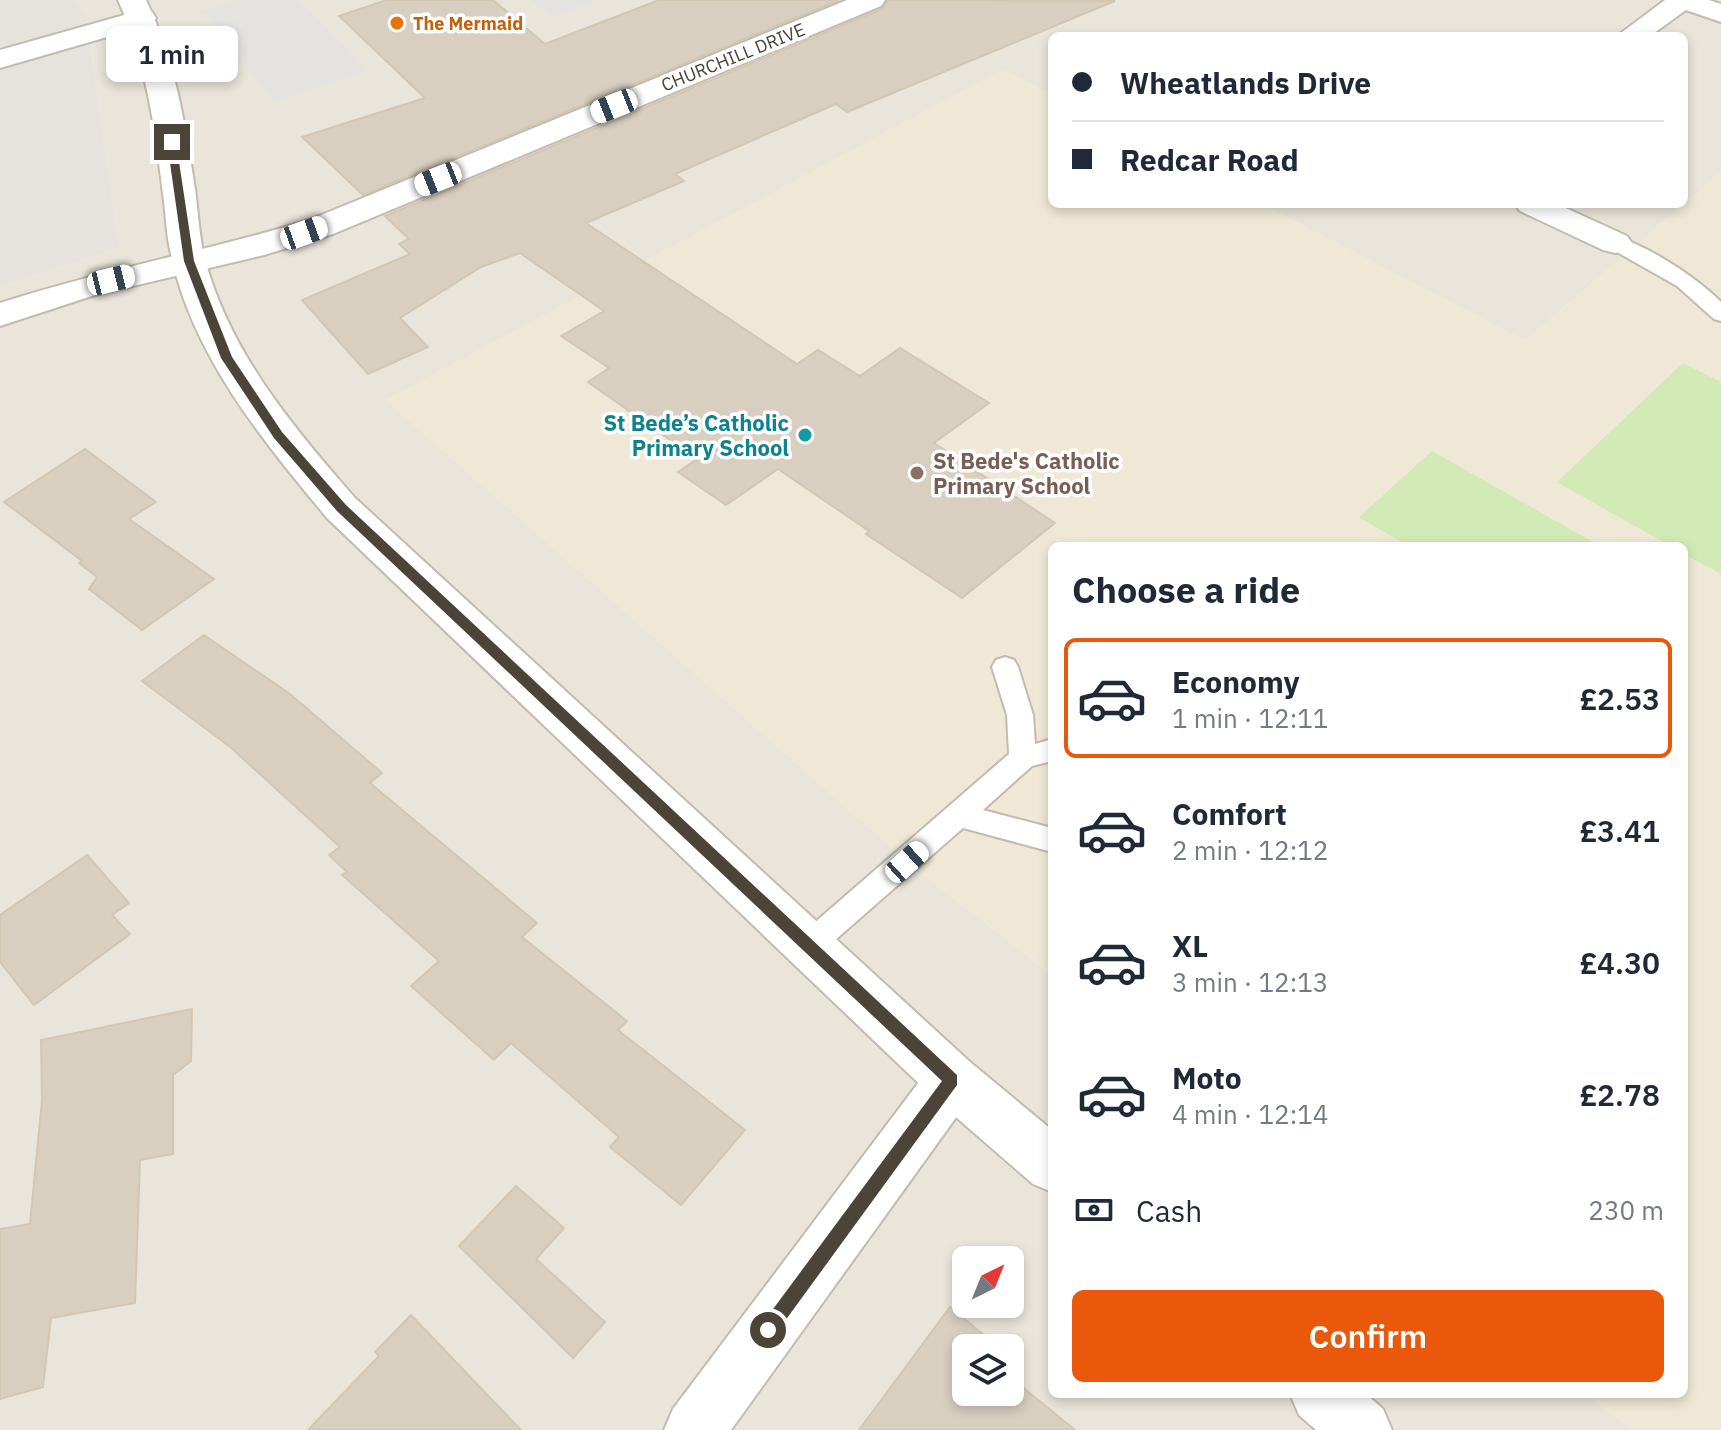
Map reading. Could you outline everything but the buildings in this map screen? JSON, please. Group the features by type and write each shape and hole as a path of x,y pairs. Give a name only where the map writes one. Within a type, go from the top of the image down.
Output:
{"street":[{"name":"CHURCHILL DRIVE","path":"0,315 85,287 252,248 321,227 871,0"},
{"path":"1637,32 1684,0 1721,14"},
{"path":"0,59 137,9 162,85 189,261 227,358 278,435 341,508 952,1080 1048,1162"},
{"path":"1540,208 1615,243"},
{"path":"694,1430 952,1080"},
{"path":"1325,1398 1362,1430"}],"lane":[{"path":"1615,243 1674,273 1699,290 1721,314"},
{"path":"1005,667 1020,715 1023,758"},
{"path":"808,946 1023,758 1048,751"},
{"path":"960,816 1048,839"}],"shaded area":[{"path":"0,0 75,0 86,15 119,248 0,287"},
{"path":"75,0 1721,0 1721,172 1688,201 1688,32 1048,32 1048,93 1002,69 907,862 1048,972 1048,1398 1592,1398 1632,1430 0,1430 0,287 119,248 86,15"},
{"path":"236,0 298,0 370,70 275,102 202,11"},
{"path":"531,0 599,0 552,17"},
{"name":"St Bede's Catholic Primary School","path":"1003,69 1048,93 1048,208 1269,208 1525,341 1679,208 1688,208 1688,200 1721,172 1721,1430 1632,1430 1592,1398 1688,1398 1688,542 1048,542 1048,972 907,862 385,400"},
{"path":"1269,208 1679,208 1525,341"}],"green space":[{"path":"1683,363 1721,382 1721,574 1688,556 1688,542 1663,542 1557,482"},
{"path":"1432,451 1593,542 1401,542 1359,517"}],"place":[{"name":"The Mermaid","path":"397,23"},
{"name":"St Bede’s Catholic Primary School","path":"805,435"},
{"name":"St Bede's Catholic Primary School","path":"917,473"}],"route":[{"path":"172,142 189,261 227,358 278,435 341,508 952,1080 768,1330"}]}
